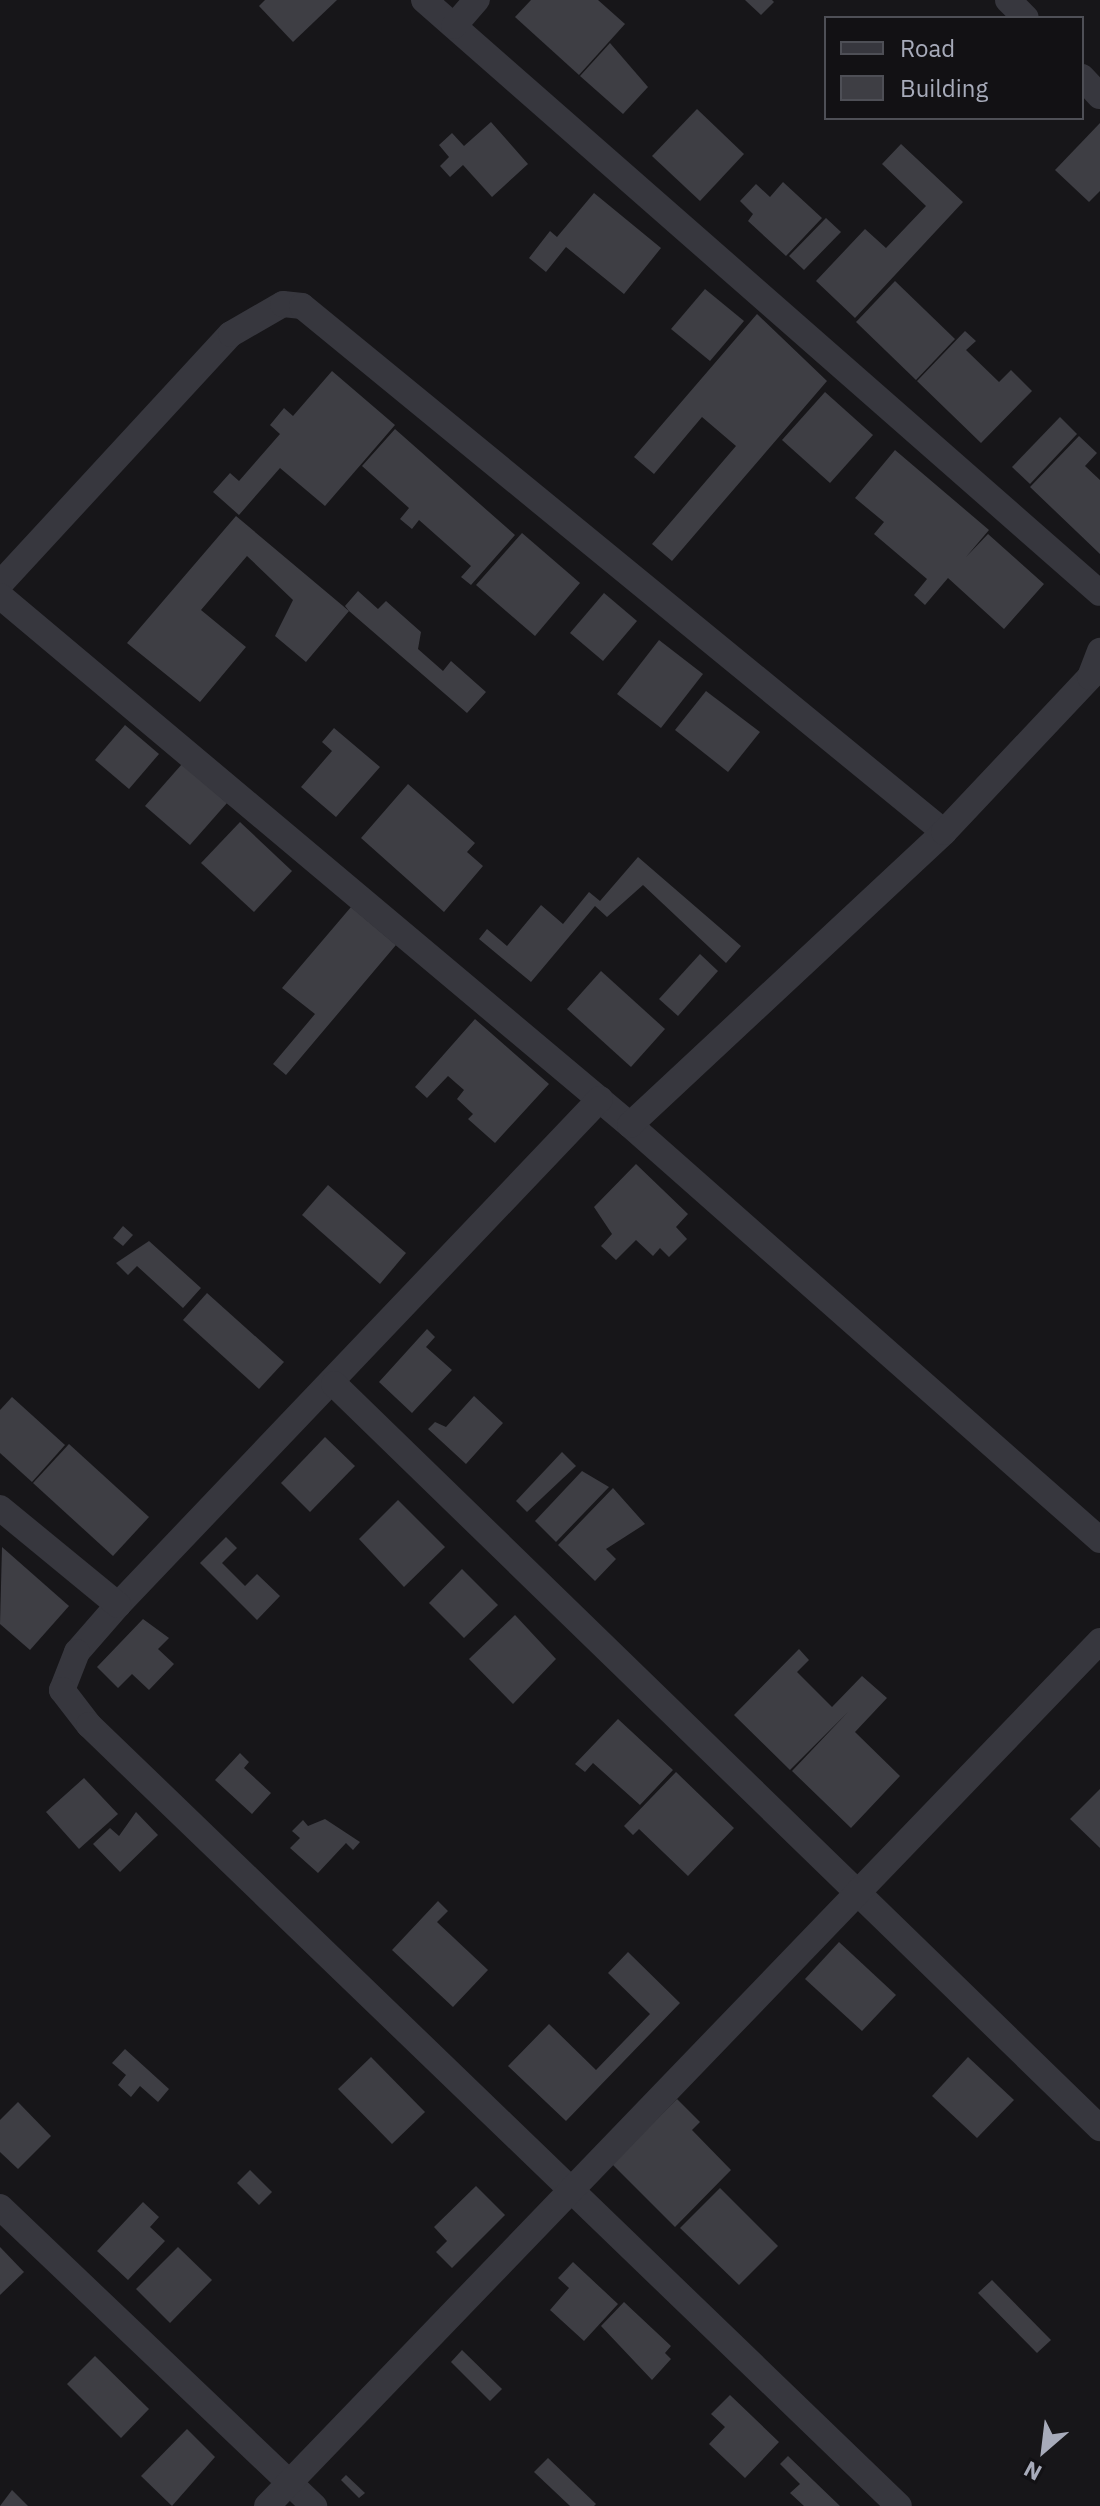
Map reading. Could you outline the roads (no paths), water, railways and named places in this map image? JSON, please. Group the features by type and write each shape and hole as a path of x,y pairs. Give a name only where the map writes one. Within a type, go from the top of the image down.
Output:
{"street":[{"path":"424,0 1100,593"},
{"path":"454,26 477,0"},
{"path":"1008,0 1024,16"},
{"path":"1084,79 1100,96"},
{"path":"0,584 231,334 283,304 302,306 944,832"},
{"path":"0,596 600,1099 1100,1540"},
{"path":"630,1125 944,832 1090,677 1100,651"},
{"path":"600,1099 334,1384 118,1605 77,1652 62,1690 899,2506"},
{"path":"334,1384 1100,2128"},
{"path":"0,1508 118,1605"},
{"path":"267,2506 575,2190 1100,1641"},
{"path":"0,2207 314,2506"}]}
